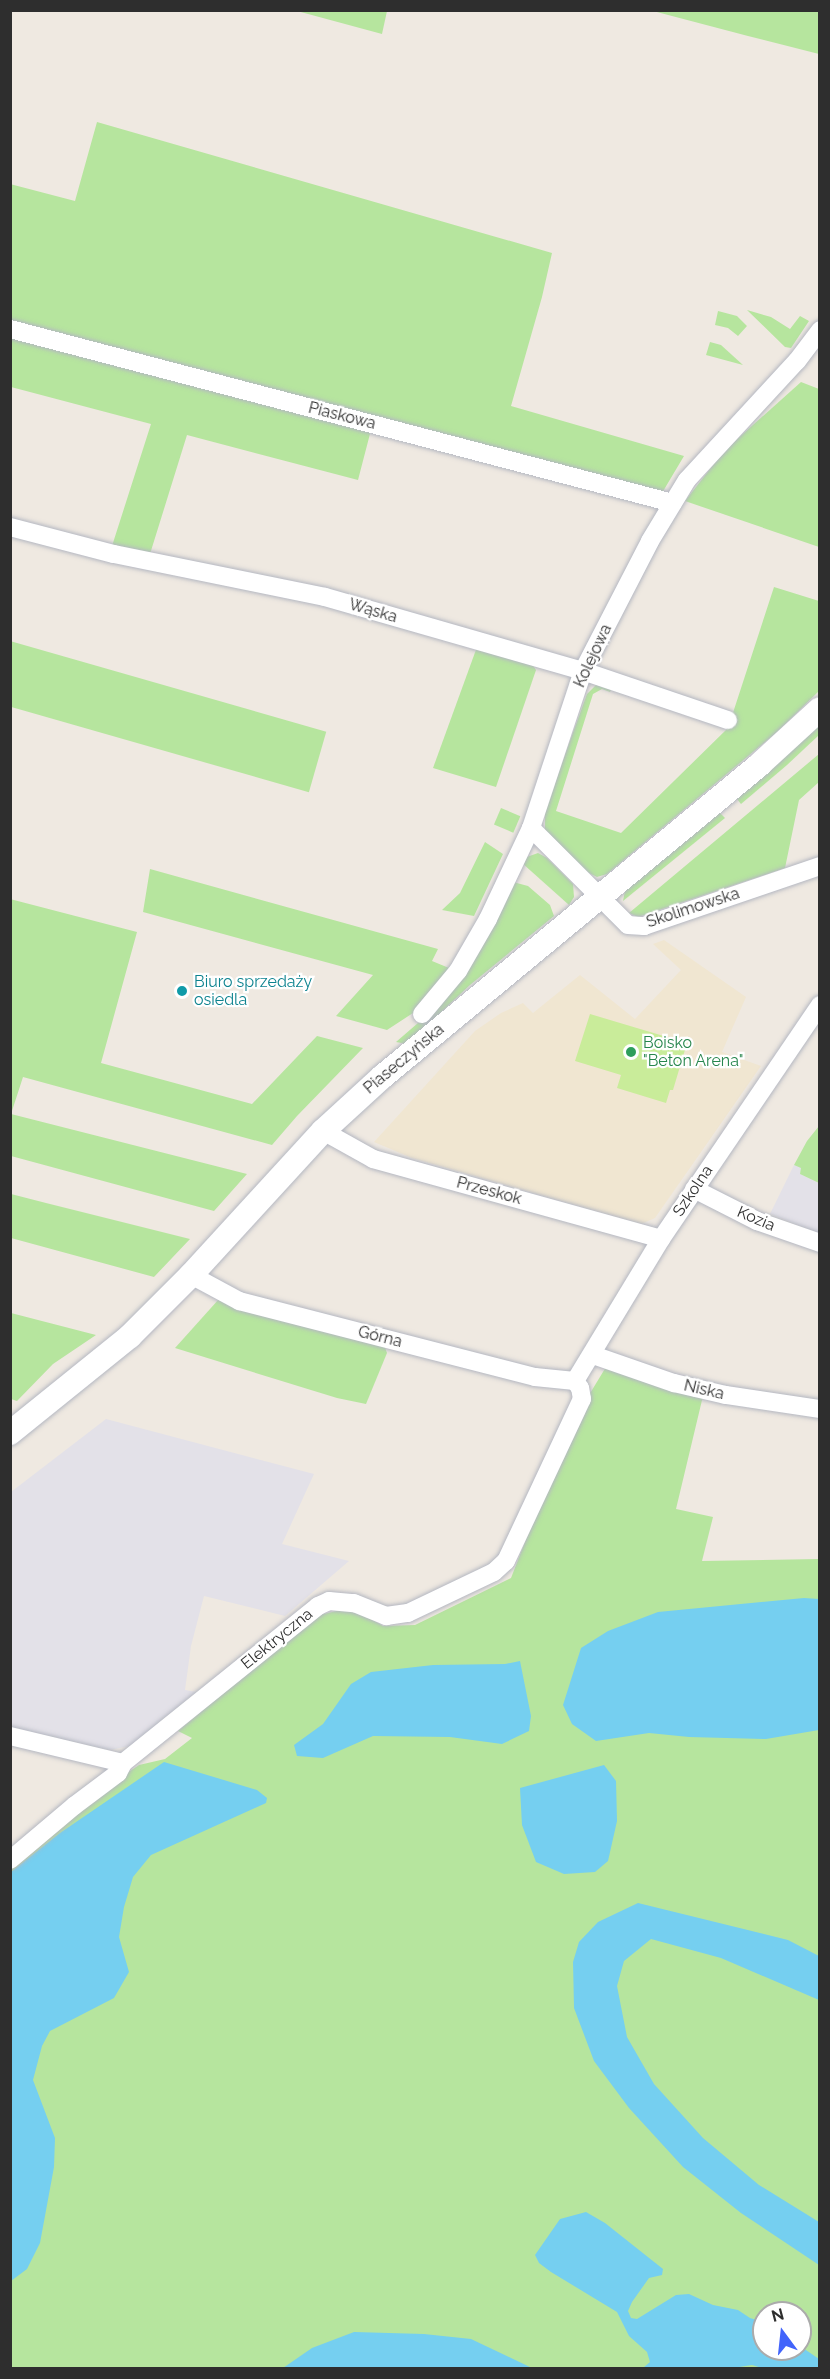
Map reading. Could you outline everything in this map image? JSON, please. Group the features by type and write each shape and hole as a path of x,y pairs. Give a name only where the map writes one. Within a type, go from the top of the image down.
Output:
{"main road":[{"name":"Piaseczyńska","path":"10,1433 130,1336 191,1275 323,1131 382,1077 760,764 819,709"}],"street":[{"name":"Piaskowa","path":"10,329 673,503"},
{"name":"Kolejowa","path":"422,1014 463,963 488,920 531,828 583,671 673,503 706,456 791,367 819,330"},
{"name":"Wąska","path":"10,528 114,554 325,597 583,671 728,720"},
{"name":"Skolimowska","path":"531,828 628,925 644,926 819,866"},
{"name":"Szkolna","path":"576,1381 661,1239 819,1005"},
{"name":"Przeskok","path":"323,1131 374,1160 661,1239"},
{"name":"Kozia","path":"694,1189 757,1221 819,1243"},
{"name":"Górna","path":"191,1275 239,1301 535,1377 576,1381"},
{"name":"Niska","path":"593,1355 684,1385 726,1395 819,1409"},
{"name":"Elektryczna","path":"10,1860 74,1806 113,1778 123,1763 318,1606 329,1601 354,1603 386,1616 408,1613 494,1572 506,1561 582,1399 582,1392 576,1381"},
{"path":"10,1736 123,1763"}],"shaded area":[{"path":"664,940 746,997 722,1052 761,1066 655,1218 641,1224 412,1158 374,1142 475,1031 501,1013 523,1003 533,1013 580,975 635,1019 681,970 653,944"},
{"path":"794,1165 802,1168 800,1174 819,1183 819,1233 770,1214"},
{"path":"106,1419 314,1474 282,1544 349,1561 285,1616 204,1596 191,1646 185,1690 196,1692 130,1746 110,1750 11,1727 11,1492"}],"green space":[{"path":"297,11 387,11 382,34"},
{"path":"653,11 819,11 819,54 748,36"},
{"path":"97,122 552,253 511,406 684,456 662,493 11,320 10,184 75,201"},
{"path":"747,310 771,317 790,329 800,316 809,321 791,348 785,347"},
{"path":"718,311 737,316 747,326 738,336 728,328 715,325"},
{"path":"10,336 371,430 358,480 187,435 150,554 112,546 151,424 11,387"},
{"path":"710,342 721,345 743,365 706,355"},
{"path":"801,382 819,389 819,547 685,501 725,450"},
{"path":"774,587 819,601 819,691 777,732 607,874 597,877 585,871 545,830 545,810 587,694 597,684 612,687 610,692 602,689 593,694 556,811 621,833 728,728"},
{"path":"10,641 326,732 309,792 10,707"},
{"path":"477,647 532,664 536,670 496,787 433,768"},
{"path":"819,726 819,735 741,804 737,799"},
{"path":"819,754 819,782 799,800 785,868 638,917 629,913"},
{"path":"501,808 520,816 513,833 494,825"},
{"path":"720,813 725,818 623,901 625,891"},
{"path":"485,842 503,854 474,916 442,910 460,893"},
{"path":"538,853 547,858 573,884 574,897 569,905 522,863 524,858"},
{"path":"150,869 438,949 432,961 449,968 413,1013 387,1030 336,1016 373,975 143,912"},
{"path":"513,882 528,886 550,905 554,916 470,985 407,1044 396,1042 440,1004"},
{"path":"10,899 137,932 101,1063 252,1104 317,1036 363,1048 272,1145 23,1077 11,1114 247,1174 214,1211 11,1156"},
{"name":"Boisko \"Beton Arena\"","path":"590,1014 687,1043 673,1090 670,1090 666,1103 617,1088 621,1075 575,1061"},
{"path":"819,1126 819,1183 800,1174 801,1168 794,1165 807,1141"},
{"path":"11,1194 190,1239 154,1277 11,1238"},
{"path":"219,1299 383,1342 387,1353 366,1404 337,1398 175,1348"},
{"path":"10,1313 96,1335 53,1364 17,1401 11,1399"},
{"path":"606,1367 703,1396 676,1509 713,1517 702,1561 819,1559 819,2368 11,2368 11,1863 109,1785 139,1765 165,1759 192,1738 178,1731 315,1616 345,1609 367,1616 383,1626 415,1625 511,1578 541,1501 585,1414 589,1395"}],"water":[{"path":"804,1598 819,1599 819,1730 766,1739 689,1737 649,1733 596,1741 572,1724 563,1705 581,1648 608,1631 658,1612"},
{"path":"520,1661 531,1716 529,1731 502,1744 450,1737 373,1736 323,1758 297,1756 294,1745 323,1724 351,1684 371,1672 433,1665 505,1664"},
{"path":"164,1762 257,1790 267,1798 266,1803 151,1855 133,1877 124,1907 119,1937 129,1972 114,1998 50,2031 42,2046 33,2080 55,2138 54,2167 40,2243 27,2269 11,2281 11,1872 60,1833"},
{"path":"604,1765 616,1781 617,1821 608,1861 595,1872 564,1874 536,1862 522,1825 520,1788"},
{"path":"638,1903 788,1940 819,1956 819,2000 721,1958 651,1939 624,1961 617,1986 627,2037 654,2084 703,2138 759,2185 819,2222 819,2265 741,2213 683,2167 629,2108 594,2061 574,2008 573,1962 579,1942 598,1922"},
{"path":"586,2212 605,2223 663,2269 662,2275 649,2278 632,2302 628,2311 631,2318 637,2319 676,2295 689,2294 713,2305 738,2310 752,2319 752,2361 812,2361 812,2354 819,2359 819,2368 762,2368 752,2365 733,2368 643,2368 650,2362 647,2352 629,2336 617,2312 539,2263 535,2255 560,2219"},
{"path":"354,2332 424,2334 471,2339 532,2368 283,2368 312,2348"}],"place":[{"name":"Biuro sprzedaży osiedla","path":"182,991"},
{"name":"Boisko \"Beton Arena\"","path":"631,1052"}]}
